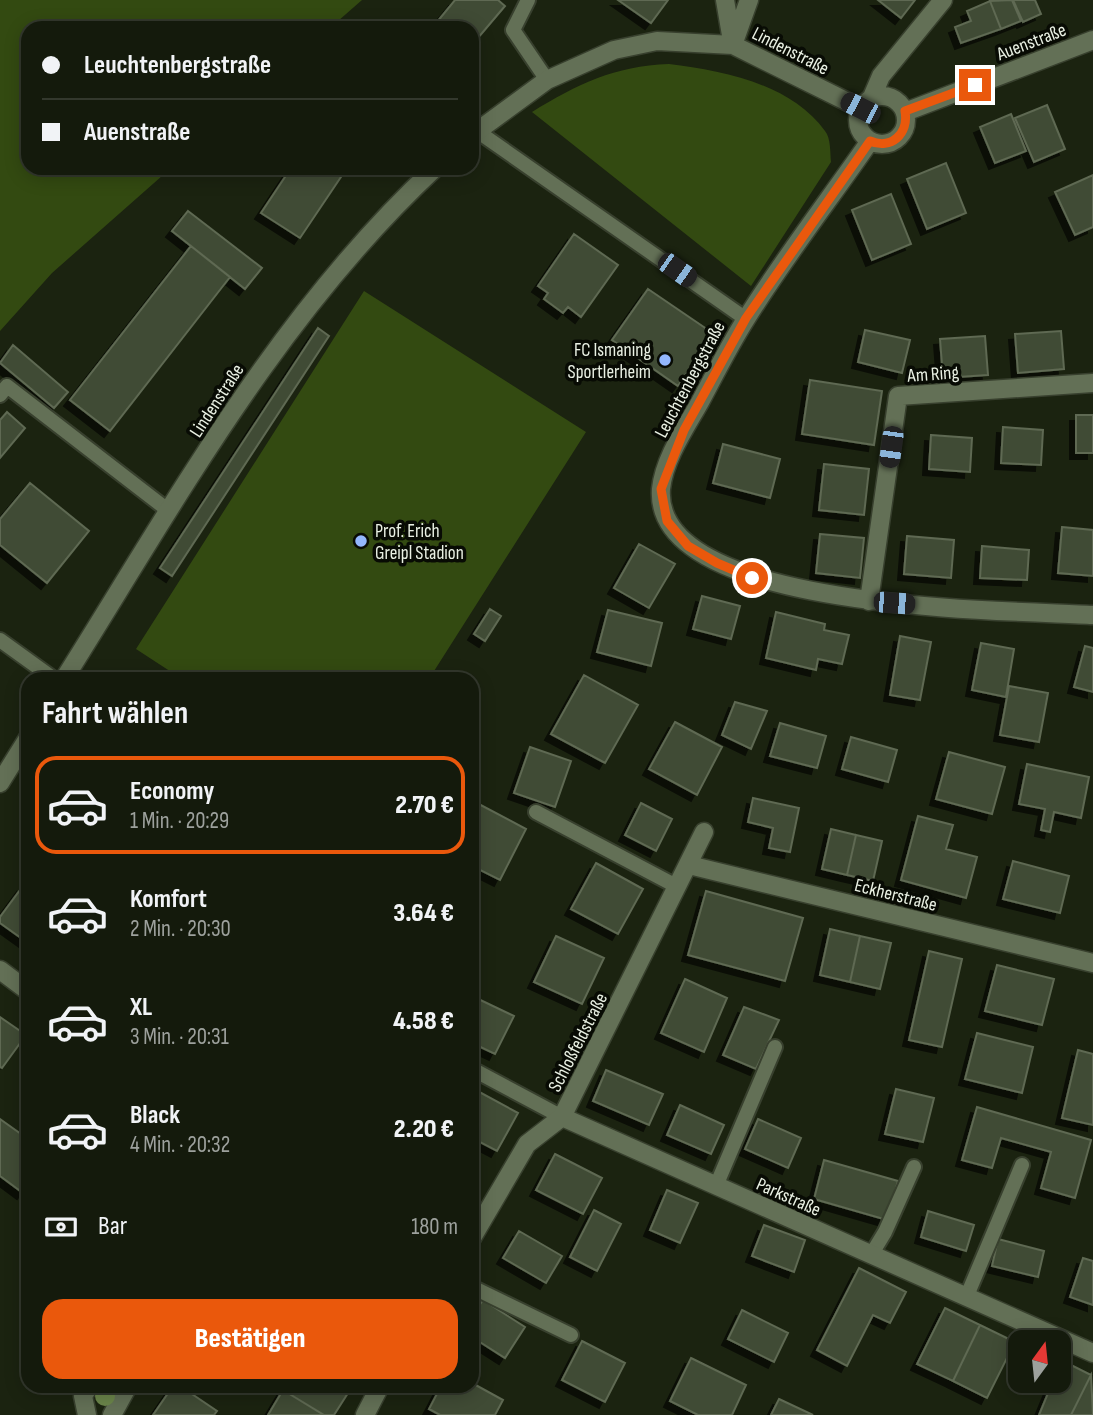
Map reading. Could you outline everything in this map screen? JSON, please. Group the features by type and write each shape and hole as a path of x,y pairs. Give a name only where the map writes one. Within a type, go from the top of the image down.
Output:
{"street":[{"path":"725,0 733,45"},
{"path":"733,45 749,0"},
{"path":"866,103 888,96 895,99 905,111 906,120 901,135 886,144 870,141 864,137 857,123 866,103 881,76 943,0"},
{"name":"Auenstraße","path":"905,111 1093,40"},
{"name":"Lindenstraße","path":"479,130 547,80 614,50 657,41 733,45 866,103"},
{"name":"Leuchtenbergstraße","path":"870,141 746,318 671,458 661,489 667,521 688,546 717,563 752,578 869,601 1093,615"},
{"name":"Lindenstraße","path":"68,672 273,351 390,210 428,175"},
{"name":"Am Ring","path":"869,601 898,396 1093,383"},
{"path":"0,783 21,749"},
{"name":"Schloßfeldstraße","path":"479,1226 527,1144 562,1117 704,832"},
{"name":"Eckherstraße","path":"689,865 1093,963"},
{"path":"0,970 21,986"},
{"name":"Parkstraße","path":"562,1117 1093,1353"},
{"path":"85,1393 87,1415"},
{"path":"112,1415 124,1393"},
{"path":"365,1415 376,1393"}],"lane":[{"path":"528,0 513,30 547,80"},
{"path":"479,136 746,318"},
{"path":"0,395 7,386 169,511"},
{"path":"0,640 44,672"},
{"path":"537,812 678,887"},
{"path":"716,1186 775,1047"},
{"name":"Parkstraße","path":"479,1073 562,1117"},
{"path":"966,1298 1022,1165"},
{"path":"871,1255 885,1233 914,1167"},
{"path":"479,1290 571,1335"}],"green space":[{"path":"0,0 362,0 338,21 21,21 21,175 163,175 52,273 0,331"},
{"path":"669,64 733,76 774,91 793,101 810,115 828,138 831,162 751,286 532,112 597,78 631,68"},
{"name":"Prof. Erich Greipl Stadion","path":"364,291 586,432 433,672 171,672 136,649"}],"building":[{"path":"455,0 498,0 505,6 479,37 479,21 438,21"},
{"path":"618,0 668,0 651,23"},
{"path":"878,0 915,0 901,18"},
{"path":"1012,0 1021,21 1001,29 990,1"},
{"path":"1013,0 1035,0 1041,14 1023,22"},
{"path":"990,1 1001,29 961,43 955,27 971,21 967,11"},
{"path":"1047,105 1065,149 1034,162 1015,118"},
{"path":"1011,114 1026,151 995,163 980,127"},
{"path":"946,163 966,213 927,229 907,179"},
{"path":"286,175 342,175 300,238 261,213"},
{"path":"1093,175 1093,227 1075,235 1055,192"},
{"path":"891,194 911,244 872,260 852,210"},
{"path":"188,211 262,268 245,289 172,231"},
{"path":"574,234 618,265 581,317 568,307 563,313 544,299 548,293 538,286"},
{"path":"191,246 230,277 110,431 70,400"},
{"path":"648,289 714,334 678,386 612,340"},
{"path":"318,328 329,336 172,576 160,568"},
{"path":"865,330 910,340 902,373 858,362"},
{"path":"1061,331 1064,369 1018,373 1015,334"},
{"path":"985,336 988,375 943,378 940,339"},
{"path":"13,345 68,392 54,408 0,363"},
{"path":"810,380 882,391 874,445 802,434"},
{"path":"7,412 25,428 0,458 0,420"},
{"path":"1076,415 1093,415 1093,453 1076,453"},
{"path":"1003,427 1043,430 1041,465 1001,463"},
{"path":"931,435 972,438 970,472 929,469"},
{"path":"723,444 780,459 770,498 713,483"},
{"path":"824,464 869,469 864,515 819,510"},
{"path":"30,483 89,531 47,583 0,545 0,519"},
{"path":"1062,527 1093,530 1093,576 1058,573"},
{"path":"820,534 864,538 860,578 816,573"},
{"path":"907,536 954,540 951,578 904,574"},
{"path":"639,544 675,564 649,608 614,588"},
{"path":"982,546 1029,550 1027,580 980,578"},
{"path":"702,596 740,606 731,639 693,629"},
{"path":"490,609 501,616 485,641 474,634"},
{"path":"608,610 662,623 651,666 597,652"},
{"path":"776,612 825,624 824,630 849,635 842,664 818,659 816,670 766,658"},
{"path":"900,636 931,642 920,700 890,695"},
{"path":"981,643 1014,649 1006,697 972,690"},
{"path":"1085,646 1093,648 1093,692 1074,687"},
{"path":"584,675 638,705 605,763 551,734"},
{"path":"1009,686 1048,693 1039,742 1000,735"},
{"path":"735,702 767,711 751,749 722,735"},
{"path":"675,722 722,747 697,795 649,769"},
{"path":"780,723 826,736 817,768 770,756"},
{"path":"851,737 897,750 888,782 842,769"},
{"path":"530,747 571,761 555,807 514,793"},
{"path":"949,752 1005,767 992,814 936,799"},
{"path":"1027,764 1089,777 1081,818 1054,812 1050,832 1041,830 1045,809 1019,804"},
{"path":"753,798 799,808 790,852 769,848 773,828 748,822"},
{"path":"641,803 672,819 656,851 625,835"},
{"path":"479,804 526,829 500,880 479,870"},
{"path":"918,816 953,825 946,849 977,857 966,898 901,880"},
{"path":"831,829 856,835 847,875 822,869"},
{"path":"856,835 882,841 873,881 847,875"},
{"path":"1013,861 1069,876 1060,913 1003,899"},
{"path":"596,863 643,889 618,934 571,909"},
{"path":"21,889 21,938 0,923 0,917"},
{"path":"706,891 803,918 785,981 688,955"},
{"path":"830,929 860,936 850,982 820,975"},
{"path":"556,936 604,958 582,1004 534,982"},
{"path":"860,936 891,943 880,989 850,982"},
{"path":"929,951 962,959 942,1047 909,1040"},
{"path":"997,965 1054,979 1042,1025 985,1011"},
{"path":"685,979 727,998 704,1052 661,1033"},
{"path":"479,999 514,1016 495,1054 479,1046"},
{"path":"744,1007 779,1020 756,1069 723,1055"},
{"path":"0,1017 21,1032 21,1042 2,1068"},
{"path":"977,1033 1033,1047 1022,1093 965,1079"},
{"path":"1078,1050 1093,1054 1093,1125 1062,1118"},
{"path":"606,1070 663,1094 649,1125 593,1101"},
{"path":"896,1089 934,1098 923,1142 885,1134"},
{"path":"479,1092 518,1113 497,1151 479,1142"},
{"path":"680,1105 724,1125 711,1154 667,1135"},
{"path":"977,1107 1091,1140 1075,1198 1041,1188 1051,1152 1001,1138 992,1168 962,1160"},
{"path":"0,1119 21,1134 21,1192 0,1176"},
{"path":"758,1119 801,1138 788,1168 745,1149"},
{"path":"555,1154 602,1178 583,1214 536,1190"},
{"path":"824,1160 898,1181 887,1220 814,1199"},
{"path":"667,1190 698,1203 680,1243 650,1230"},
{"path":"594,1210 621,1224 597,1271 570,1257"},
{"path":"928,1211 974,1225 966,1251 921,1237"},
{"path":"764,1225 805,1240 794,1272 752,1256"},
{"path":"519,1231 562,1256 546,1283 503,1258"},
{"path":"998,1239 1044,1251 1038,1277 992,1266"},
{"path":"1083,1258 1093,1261 1093,1305 1070,1297"},
{"path":"859,1268 906,1292 890,1323 873,1315 847,1366 817,1350"},
{"path":"483,1300 525,1327 505,1358 479,1341 479,1306"},
{"path":"945,1308 980,1325 953,1381 917,1364"},
{"path":"742,1310 788,1333 774,1362 728,1339"},
{"path":"980,1325 1008,1339 1008,1356 987,1398 953,1381"},
{"path":"582,1341 625,1363 605,1402 562,1380"},
{"path":"691,1358 746,1385 732,1415 698,1415 670,1401"},
{"path":"1071,1365 1091,1375 1071,1415 1039,1415 1048,1393 1071,1393"},
{"path":"1091,1375 1093,1415 1071,1415"},
{"path":"479,1387 503,1400 495,1415 440,1415 429,1409 437,1393 479,1393"},
{"path":"168,1393 190,1393 217,1411 214,1415 153,1415"},
{"path":"281,1393 288,1393 324,1415 268,1415"},
{"path":"288,1393 348,1393 334,1415 324,1415"},
{"path":"779,1399 813,1415 771,1415"}],"place":[{"name":"FC Ismaning Sportlerheim","path":"665,360"},
{"name":"Prof. Erich Greipl Stadion","path":"361,541"}],"route":[{"path":"752,578 717,563 688,546 667,521 661,489 671,458 746,318 870,141 878,144 894,141 905,128 905,111 975,85"}]}
